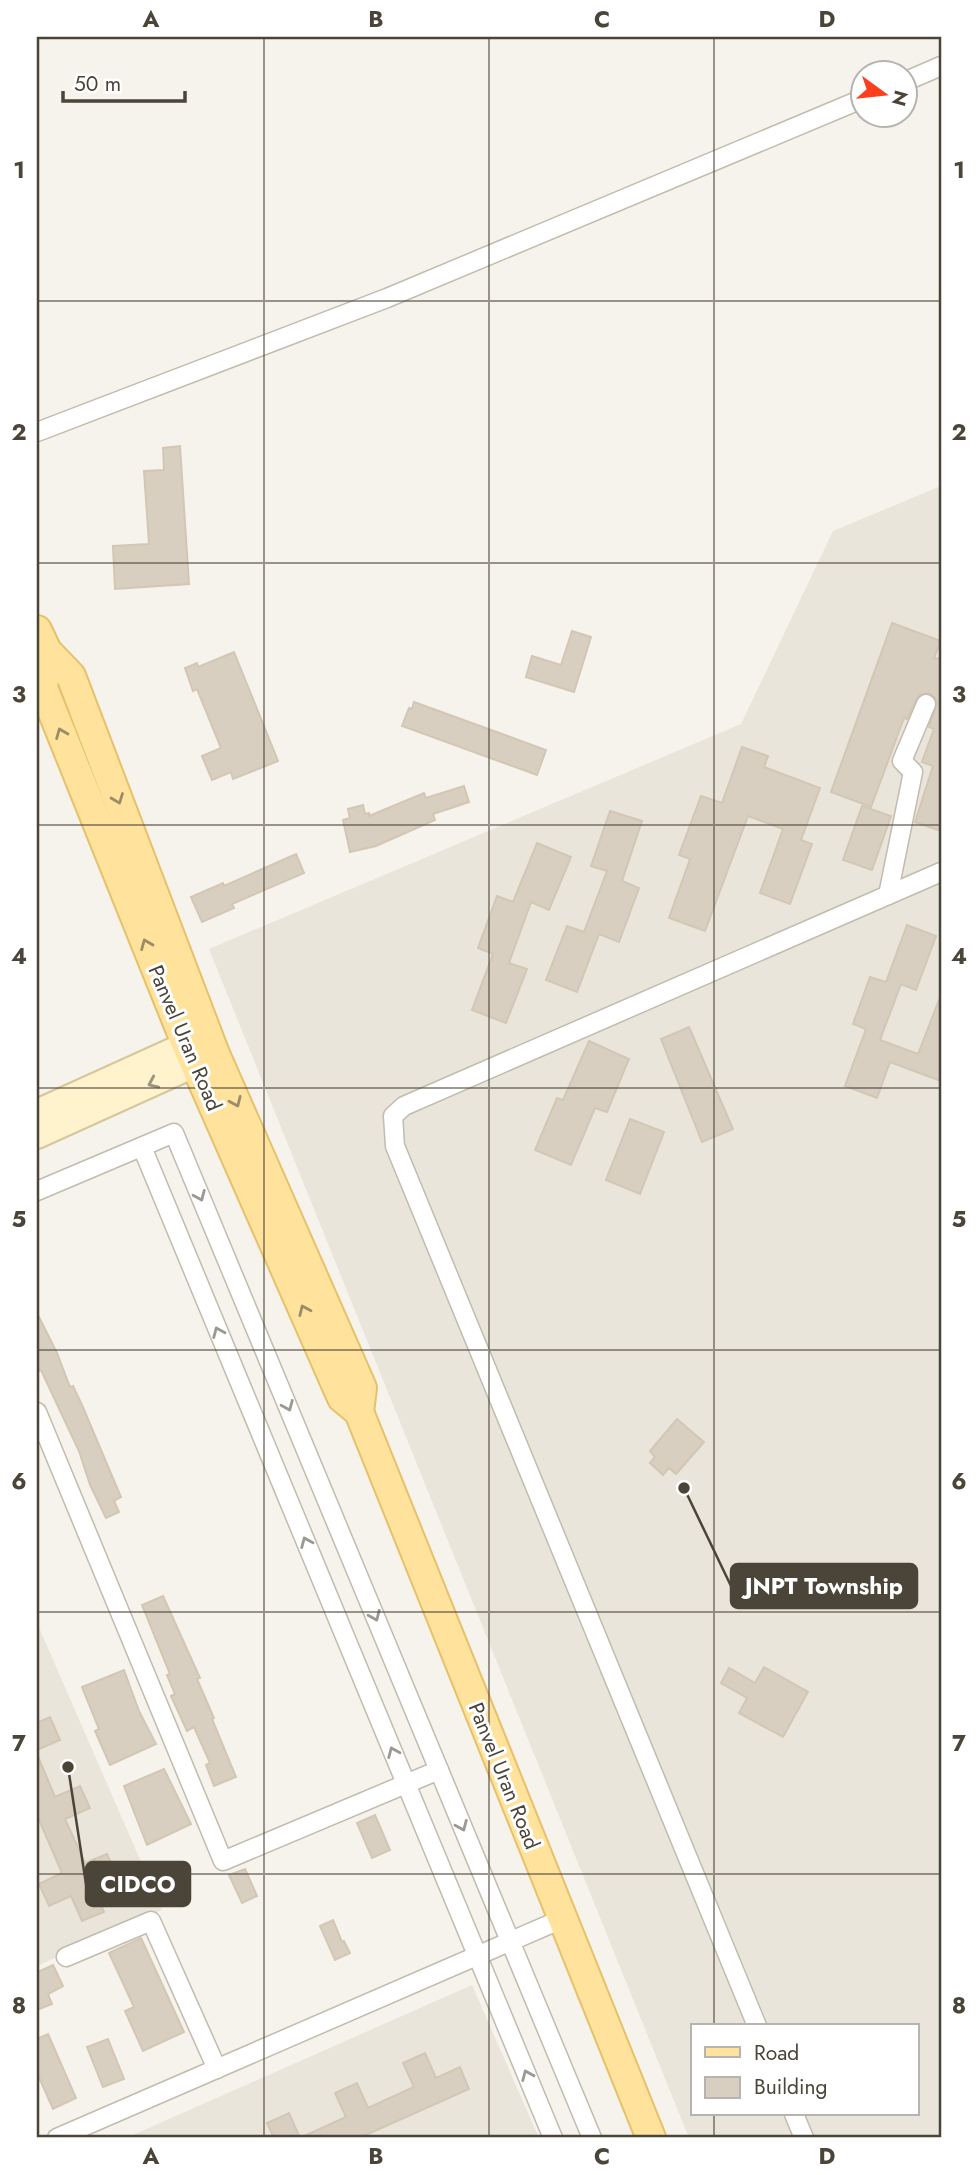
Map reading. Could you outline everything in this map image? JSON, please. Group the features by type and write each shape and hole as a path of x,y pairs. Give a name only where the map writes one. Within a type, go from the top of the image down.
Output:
{"main road":[{"name":"Panvel Uran Road","path":"42,640 71,676 201,1050 362,1388 359,1412 651,2138"},
{"path":"37,1113 201,1050"},
{"path":"37,1135 201,1050"}],"street":[{"path":"918,76 941,66"},
{"path":"37,432 387,298 848,105"},
{"path":"888,895 913,772 902,761 926,704"},
{"path":"756,2024 395,1146 393,1116 404,1105 941,872"},
{"path":"37,1191 174,1133 592,2138"},
{"path":"142,1147 553,2138"},
{"path":"37,1412 223,1861 439,1770"},
{"path":"57,2138 562,1919"},
{"path":"66,1957 151,1921 217,2068"},
{"path":"795,2116 804,2138"}],"shaded area":[{"path":"941,486 941,2138 689,2138 209,949 741,724 833,531"},
{"path":"37,1623 162,1910 37,1966"},
{"path":"472,1985 539,2138 126,2138"}],"building":[{"path":"180,446 189,584 115,589 113,546 149,544 144,471 164,470 163,448"},
{"path":"892,623 941,641 934,658 941,659 941,831 915,822 933,766 922,762 934,729 929,727 937,703 930,693 919,695 907,719 904,718 871,807 831,792"},
{"path":"572,631 591,637 574,692 526,677 532,656 561,665"},
{"path":"234,652 278,761 233,779 231,772 212,780 202,756 221,748 197,689 193,691 185,668 197,663 198,667"},
{"path":"414,702 546,750 537,775 402,726"},
{"path":"742,747 768,756 764,767 820,788 801,840 812,844 790,904 760,893 783,829 748,816 705,931 669,918 690,859 679,855 701,796 722,803"},
{"path":"464,786 469,802 433,814 435,820 376,846 350,852 343,820 350,818 348,809 363,805 365,814 369,813 369,816 424,793 426,798"},
{"path":"862,806 891,816 872,870 843,860"},
{"path":"610,811 642,821 622,881 639,888 619,942 599,934 577,992 546,980 567,926 584,932 607,871 591,866"},
{"path":"537,843 571,857 549,910 531,902 509,963 527,969 506,1023 472,1010 493,954 478,948 497,896 513,902"},
{"path":"296,854 304,873 232,904 234,908 202,922 191,897 223,883 224,886"},
{"path":"907,925 936,936 916,990 901,984 880,1040 918,1054 941,995 941,1081 890,1062 877,1098 845,1086 866,1029 853,1024 870,977 886,982"},
{"path":"689,1027 733,1129 702,1142 661,1039"},
{"path":"589,1041 629,1059 607,1112 595,1108 571,1165 535,1150 557,1098 563,1100"},
{"path":"630,1119 664,1132 640,1194 606,1180"},
{"path":"37,1313 70,1387 73,1386 82,1405 121,1497 114,1501 119,1512 106,1518 90,1485 79,1451 41,1370 37,1372"},
{"path":"677,1419 704,1442 676,1474 669,1468 663,1475 650,1463 655,1457 650,1451"},
{"path":"163,1596 200,1678 197,1679 236,1777 214,1786 206,1765 210,1763 194,1727 187,1731 171,1696 175,1694 167,1675 170,1674 142,1605"},
{"path":"764,1667 808,1692 783,1737 739,1713 747,1698 721,1683 729,1668 755,1683"},
{"path":"124,1670 139,1711 156,1744 110,1765 95,1731 99,1729 82,1687"},
{"path":"50,1717 60,1740 37,1750 37,1723"},
{"path":"37,1754 55,1797 80,1786 90,1808 65,1819 85,1863 107,1854 117,1876 93,1886 104,1912 82,1921 71,1896 49,1906 39,1884 62,1873 37,1815"},
{"path":"164,1769 191,1824 147,1845 124,1786"},
{"path":"375,1815 390,1850 372,1858 357,1823"},
{"path":"245,1869 257,1896 242,1903 229,1875"},
{"path":"333,1920 350,1953 335,1960 320,1926"},
{"path":"141,1938 184,2032 143,2051 125,2011 134,2007 109,1953"},
{"path":"53,1965 63,1986 48,1994 52,2004 37,2010 37,1968 38,1972"},
{"path":"48,2034 76,2098 53,2109 37,2073 37,2039"},
{"path":"108,2039 124,2079 103,2087 87,2047"},
{"path":"425,2053 436,2078 460,2067 469,2089 359,2138 300,2138 346,2117 335,2093 357,2083 368,2108 414,2087 403,2063"},
{"path":"289,2113 300,2138 274,2138 267,2123"}],"place":[{"name":"JNPT Township","path":"684,1488"},
{"name":"CIDCO","path":"68,1767"}]}
